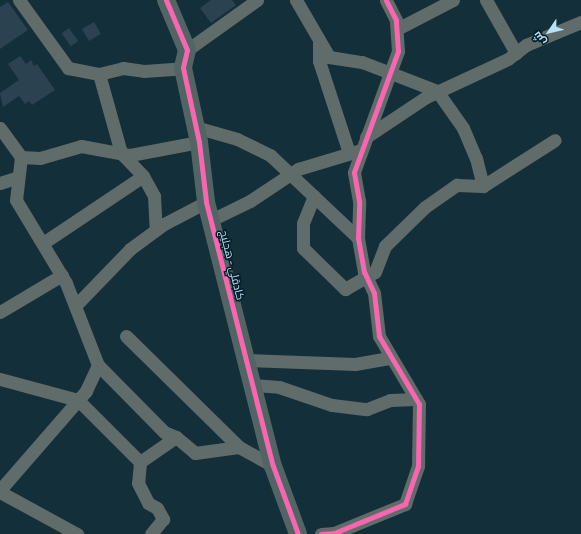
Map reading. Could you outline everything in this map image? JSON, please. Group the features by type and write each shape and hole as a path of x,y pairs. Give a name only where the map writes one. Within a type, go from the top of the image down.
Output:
{"street":[{"path":"19,0 68,68 99,74 123,68 144,71 183,68"},
{"path":"166,0 187,50 257,0"},
{"path":"296,0 319,43 329,57 362,62 437,91 463,128 476,158 483,186"},
{"path":"210,220 250,201 290,174 355,151 366,137 398,51 396,29 386,0"},
{"path":"396,29 453,0"},
{"path":"486,0 516,53"},
{"path":"366,137 437,91 516,53 526,45 581,22"},
{"path":"319,43 319,61 355,151 354,172 359,201 358,238 367,279 374,293 379,336 390,358 416,399 418,466 405,504 334,533 321,534"},
{"name":"كادقلي - هجليج","path":"187,50 183,68 197,135 206,202 210,220 273,466 298,534"},
{"path":"99,74 121,153 142,176 154,196 156,230"},
{"path":"0,128 21,157 16,200 62,275 76,305 98,365 164,432 176,437 194,453 239,447"},
{"path":"21,157 40,158 81,146 121,153 145,153 197,135 237,139 270,155 358,238"},
{"path":"314,196 303,224 303,248 345,289 367,279 375,272 385,246 425,207 456,184 483,186 555,140"},
{"path":"43,243 142,176"},
{"path":"0,182 18,177"},
{"path":"76,305 111,266 156,230 206,202"},
{"path":"0,312 62,275"},
{"path":"126,336 239,447 273,466"},
{"path":"246,360 355,364 390,358"},
{"path":"77,534 0,491 78,400 98,365"},
{"path":"0,380 78,400 140,462"},
{"path":"252,385 278,387 332,405 367,409 390,400 416,399"},
{"path":"151,534 163,519 157,508 148,504 138,483 140,462 176,437"}],"building":[{"path":"211,0 232,0 236,5 211,23 200,8"},
{"path":"8,2 28,30 0,49 0,7"},
{"path":"94,22 101,34 89,41 82,29"},
{"path":"69,28 78,41 71,46 62,33"},
{"path":"20,56 26,64 31,60 34,66 37,64 55,90 32,105 29,101 25,104 19,96 3,107 0,93 19,80 8,64"}],"cycle path":[{"path":"166,0 187,50 183,68 199,142 206,202 273,466 298,534"},
{"path":"321,534 334,533 405,504 418,466 419,404 379,336 374,293 364,272 358,238 359,201 354,172 398,51 396,20 386,0"}]}
